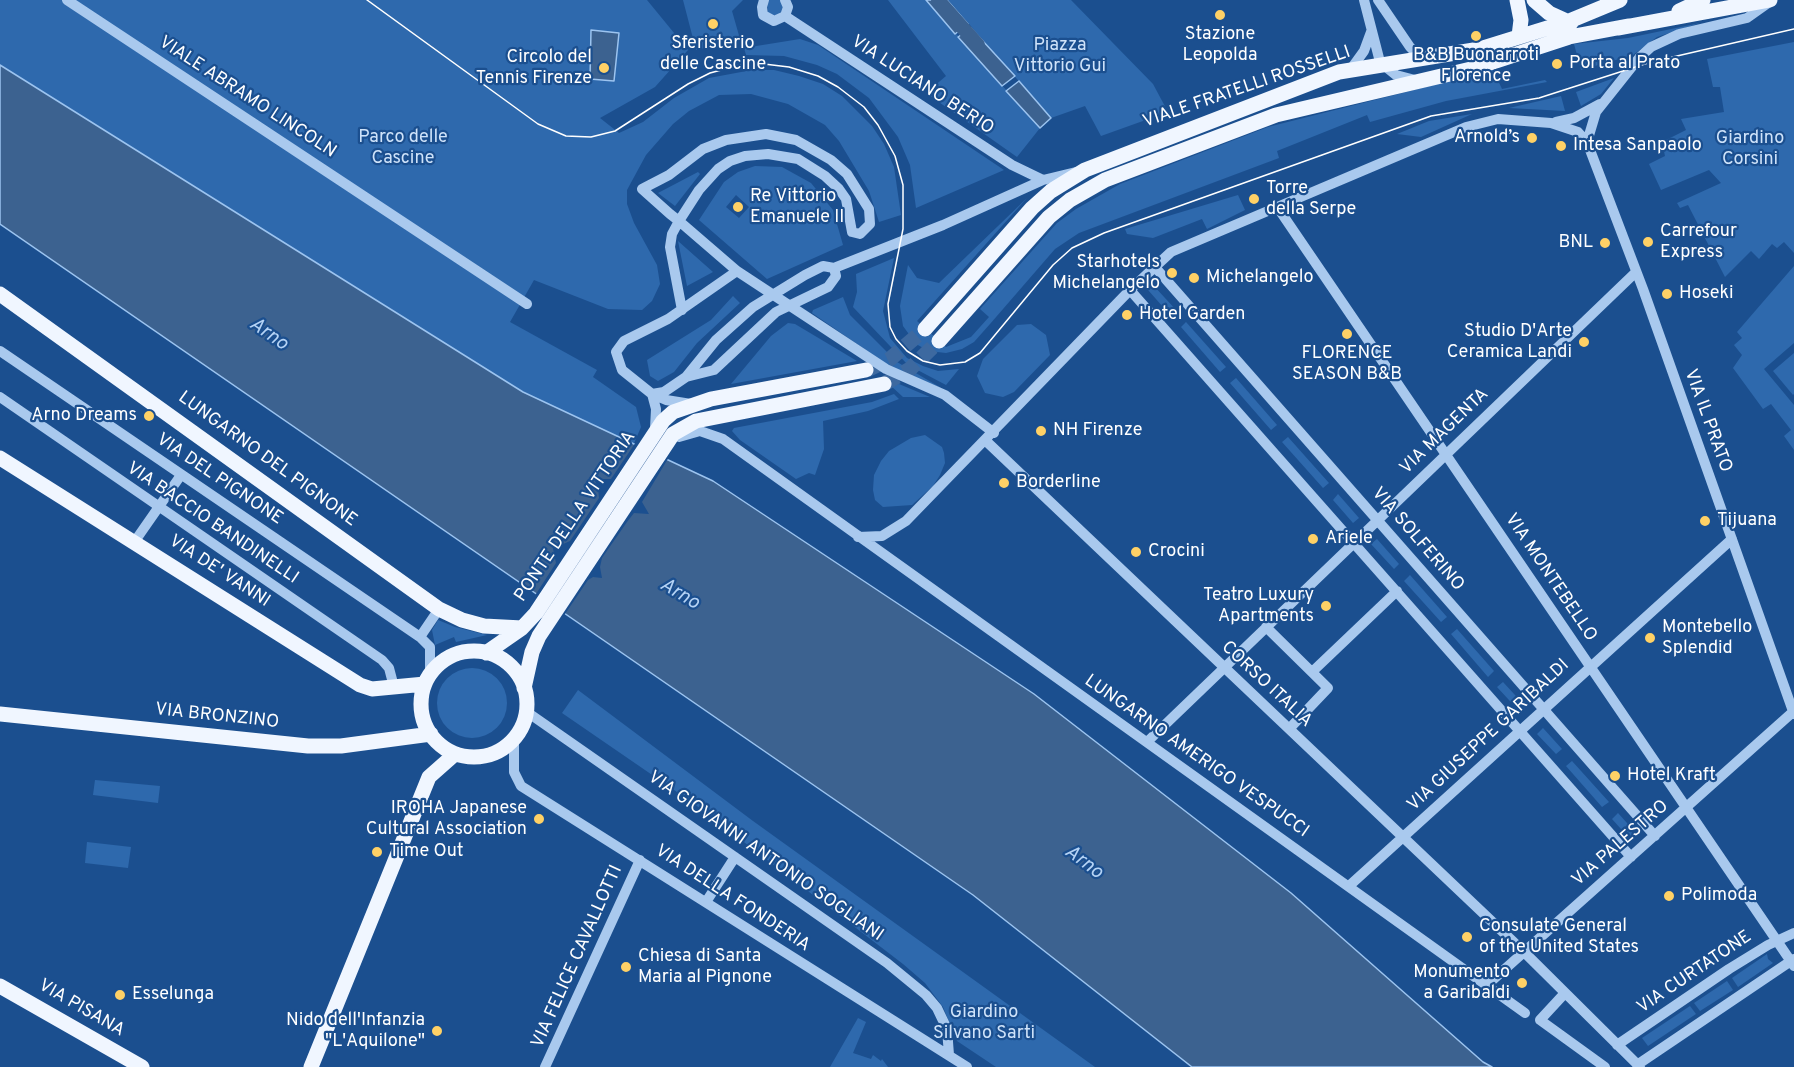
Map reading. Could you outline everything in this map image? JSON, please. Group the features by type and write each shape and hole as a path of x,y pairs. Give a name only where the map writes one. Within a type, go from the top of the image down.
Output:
{"main road":[{"path":"1517,0 1521,20 1519,36"},
{"path":"1534,0 1549,13 1567,22 1592,28 1628,26 1771,0"},
{"name":"VIALE FRATELLI ROSSELLI","path":"925,329 1032,208 1052,191 1084,170 1290,90 1352,69 1462,54 1567,22 1620,0"},
{"path":"1645,23 1703,0"},
{"name":"VIALE FRATELLI ROSSELLI","path":"939,341 1049,217 1088,190 1126,171 1256,122 1471,69 1569,38 1628,26"},
{"name":"LUNGARNO DEL PIGNONE","path":"0,294 439,609 473,624 526,624"},
{"path":"660,430 673,412 691,404 866,370"},
{"path":"680,432 696,421 715,416 843,394 884,384"},
{"name":"PONTE DELLA VITTORIA","path":"660,430 680,432"},
{"name":"PONTE DELLA VITTORIA","path":"526,624 660,430"},
{"name":"PONTE DELLA VITTORIA","path":"524,688 532,652 544,629 660,430"},
{"name":"VIA DE' VANNI","path":"0,458 360,685 372,689 394,687 428,678"},
{"path":"486,653 526,624"},
{"path":"470,652 486,653 510,666 524,688 527,712 514,738 504,748 475,757 455,754 430,734 422,709 428,678 441,663 456,655 470,652"},
{"name":"VIA BRONZINO","path":"0,714 308,746 341,746 430,734"},
{"path":"311,1067 429,777 455,754"},
{"name":"VIA PISANA","path":"0,986 142,1067"}],"street":[{"name":"VIALE ABRAMO LINCOLN","path":"67,0 527,304"},
{"name":"VIA LUCIANO BERIO","path":"764,0 762,11 766,18 778,21 785,16 1012,165 1043,180"},
{"path":"785,0 788,7 785,16"},
{"path":"1364,0 1382,65 1400,77 1423,80"},
{"path":"1378,0 1416,53 1439,58"},
{"path":"1587,142 1591,122 1602,102 1638,58 1657,43 1690,31 1742,20 1754,15 1771,0"},
{"path":"1352,69 1364,51 1371,32"},
{"path":"858,537 882,536 906,521 990,437 1130,290 1171,252 1466,127 1490,120 1551,123 1574,118 1602,102"},
{"path":"1551,123 1578,132 1587,142"},
{"name":"CORSO ITALIA","path":"679,221 699,190 723,165 745,156 768,154 798,159 834,183 846,199 852,232 860,234 871,220 864,197 838,165 796,140 766,134 738,137 703,149 669,175 642,189 679,221 737,271 772,295 886,369 945,395 1224,668 1524,952"},
{"name":"VIA IL PRATO","path":"1587,142 1794,712"},
{"path":"652,394 664,392 686,377 723,333 743,314 823,266 834,268 943,225 1043,180 1084,170"},
{"name":"VIA MONTEBELLO","path":"1278,208 1793,962"},
{"path":"679,221 670,245 682,310"},
{"name":"VIA SOLFERINO","path":"1154,266 1655,836"},
{"path":"686,377 714,370 753,332 789,306 832,284 836,276 834,268"},
{"path":"691,404 666,400 652,394 622,370 616,352 624,341 682,310 737,271"},
{"name":"VIA MAGENTA","path":"1147,742 1636,272"},
{"path":"1130,290 1631,857"},
{"name":"VIA DEL PIGNONE","path":"0,351 420,637"},
{"path":"652,394 660,430"},
{"name":"VIA BACCIO BANDINELLI","path":"0,397 158,508 382,660 388,668 394,687"},
{"name":"LUNGARNO AMERIGO VESPUCCI","path":"680,432 700,431 723,439 1525,1013"},
{"path":"135,541 181,475"},
{"name":"VIA GIUSEPPE GARIBALDI","path":"1349,886 1732,539"},
{"path":"1312,672 1397,591"},
{"path":"428,678 430,647 420,637 439,609"},
{"path":"1266,627 1328,688 1289,729"},
{"name":"VIA GIOVANNI ANTONIO SOGLIANI","path":"527,712 854,938 926,995 945,1023 949,1036 949,1055"},
{"name":"VIA PALESTRO","path":"1524,952 1794,712"},
{"name":"VIA DELLA FONDERIA","path":"514,738 513,767 519,783 967,1067"},
{"path":"706,902 735,857"},
{"name":"VIA FELICE CAVALLOTTI","path":"545,1067 640,860"},
{"name":"VIA CURTATONE","path":"1617,1045 1729,969 1794,933"},
{"path":"1487,985 1524,952 1638,1066 1793,962"},
{"path":"1565,993 1540,1020 1605,1067"}],"green space":[{"name":"Parco delle Cascine","path":"0,0 647,0 688,50 655,87 600,118 619,133 643,122 674,98 709,78 752,70 774,70 799,76 823,84 842,96 872,126 884,144 894,167 901,215 879,222 869,191 839,141 825,125 788,104 751,94 719,95 689,111 673,124 646,155 627,190 627,204 634,223 657,265 660,284 652,301 642,310 608,309 534,280 510,322 597,370 593,377 636,407 641,427 632,448 592,424 523,392 0,65"},
{"name":"Sferisterio delle Cascine","path":"683,0 743,0 732,11 740,39 696,50"},
{"path":"767,0 782,0 784,13 768,17"},
{"path":"888,0 926,0 1040,128 1017,157 926,93 946,76"},
{"name":"Piazza Vittorio Gui","path":"948,0 1071,0 1153,84 1168,112 1101,136 1085,106 1051,118"},
{"path":"1700,23 1657,37 1633,55 1581,70 1574,44 1628,38"},
{"path":"800,39 818,45 1004,170 916,208 910,165 898,137 869,98 837,74 817,65 784,56 746,55 744,48"},
{"name":"Giardino Corsini","path":"1794,42 1794,253 1784,242 1777,248 1772,244 1759,259 1751,251 1725,277 1688,205 1680,208 1677,203 1721,183 1709,170 1661,190 1649,164 1665,156 1662,142 1686,130 1681,119 1724,112 1720,87 1713,87 1707,59"},
{"path":"1493,70 1502,89 1545,80 1547,82 1446,101 1370,122 1367,115 1277,151 1279,158 1079,233 1055,249 974,342 962,349 946,353 929,351 916,344 903,326 900,306 908,265 917,278 939,283 1027,198 917,321 946,347 971,337 989,317 980,309 1057,223 1076,209 1120,184 1268,127"},
{"path":"1614,78 1601,94 1581,106 1576,92"},
{"path":"1561,96 1565,111 1509,108"},
{"path":"1472,114 1421,137 1397,134 1429,121"},
{"path":"755,166 782,167 811,183 833,210 843,245 767,279 699,220 724,182 738,172","holes":["736,195 749,207 739,218 726,207"]},
{"path":"698,172 700,174 675,206 658,193"},
{"path":"1238,195 1245,210 1207,229 1202,219 1153,238 1127,234 1125,229"},
{"path":"678,241 713,272 687,286"},
{"path":"894,258 883,311 890,338 907,358 923,366 938,371 959,369 946,385 908,365 853,307 857,292 856,274"},
{"path":"1794,266 1794,343 1764,369 1794,405 1794,450 1784,436 1791,430 1771,404 1763,409 1733,368 1742,355 1734,345 1742,338 1737,332"},
{"path":"1153,285 1177,311 1171,316 1148,290"},
{"path":"733,296 740,303 697,343 674,372 658,381 650,376 647,360 711,320"},
{"path":"843,297 850,315 897,362 943,389 889,366 812,313 813,310"},
{"path":"1186,322 1226,367 1220,372 1181,327"},
{"path":"788,323 795,324 857,361 731,384 771,336"},
{"path":"1031,324 1046,335 1050,355 1014,392 1003,397 985,393 977,376 983,359 1017,325"},
{"path":"1794,353 1794,394 1793,395 1773,371"},
{"path":"1236,378 1277,425 1271,430 1230,383"},
{"path":"899,384 930,397 903,397 890,385"},
{"path":"894,394 899,399 868,411 823,421 824,449 815,475 809,473 796,479 740,440 732,431 734,428 872,402"},
{"path":"925,435 942,447 945,463 940,475 933,486 912,505 883,507 875,500 873,490 874,475 881,461 889,451 911,438"},
{"path":"1288,437 1329,483 1323,488 1282,442"},
{"path":"1338,494 1359,518 1353,523 1333,500"},
{"path":"1377,539 1399,564 1394,569 1371,544"},
{"path":"1410,575 1447,617 1441,622 1404,581"},
{"path":"438,620 487,635 456,642 454,637 435,645 432,630"},
{"path":"1457,629 1494,671 1488,677 1451,634"},
{"path":"472,668 485,671 497,678 504,690 507,703 504,716 497,728 485,735 472,738 459,735 447,728 440,716 437,703 440,690 447,678 459,671"},
{"path":"1503,682 1526,707 1520,712 1497,687"},
{"name":"Giardino Silvano Sarti","path":"578,690 753,821 1095,1067 996,1067 957,1041 943,1007 925,983 903,964 693,803 562,713"},
{"path":"1543,728 1562,749 1556,754 1537,734"},
{"path":"1572,761 1609,802 1602,807 1566,766"},
{"path":"95,780 160,786 158,803 93,795"},
{"path":"1618,813 1636,833 1630,839 1612,819"},
{"path":"87,842 131,847 128,868 85,863"},
{"path":"1767,954 1768,959 1773,963 1738,987 1732,978"},
{"path":"1727,981 1733,990 1700,1011 1694,1003"},
{"path":"1690,1006 1696,1014 1648,1046 1642,1038"},
{"path":"858,1018 866,1022 853,1053 871,1059 873,1055 881,1061 882,1059 888,1067 830,1067"}],"water":[{"path":"926,0 947,0 968,24 955,34"},
{"path":"971,28 1015,76 1002,86 958,37"},
{"path":"591,30 619,33 614,81 590,79"},
{"name":"Arno","path":"0,65 523,392 713,481 1034,694 1291,893 1483,1062 1492,1067 1192,1067 973,895 0,224"},
{"path":"1019,81 1051,118 1040,128 1006,91"}],"pier":[{"path":"636,442 669,457 642,502 649,514 634,513 602,558 600,567 602,578 593,577 588,580 563,617 534,597 556,563 552,544 561,545 570,541 599,498 598,487 594,479 611,479"}],"waterway":[{"path":"938,0 978,45"}],"tunnel":[{"path":"867,370 890,359 925,329"},
{"path":"884,384 910,369 939,341"}],"tram line":[{"path":"367,0 538,124 566,136 591,137 615,131 688,84 710,73 740,65 764,64 789,67 818,76 838,87 864,107 878,125 895,156 903,185 903,229 888,304 890,327 896,339 907,351 923,361 940,365 965,362 980,353 1053,265 1072,248 1104,233 1431,116 1539,98 1651,62 1794,29"}],"place":[{"name":"Stazione Leopolda","path":"1220,15"},
{"name":"Sferisterio delle Cascine","path":"713,24"},
{"name":"B&B Buonarroti Florence","path":"1476,36"},
{"name":"Porta al Prato","path":"1557,64"},
{"name":"Circolo del Tennis Firenze","path":"604,68"},
{"name":"Arnold’s","path":"1532,138"},
{"name":"Intesa Sanpaolo","path":"1561,146"},
{"name":"Torre della Serpe","path":"1254,199"},
{"name":"Re Vittorio Emanuele II","path":"738,207"},
{"name":"Carrefour Express","path":"1648,242"},
{"name":"BNL","path":"1605,243"},
{"name":"Starhotels Michelangelo","path":"1172,273"},
{"name":"Michelangelo","path":"1194,278"},
{"name":"Hoseki","path":"1667,294"},
{"name":"Hotel Garden","path":"1127,315"},
{"name":"FLORENCE SEASON B&B","path":"1347,334"},
{"name":"Studio D'Arte Ceramica Landi","path":"1584,342"},
{"name":"Arno Dreams","path":"149,416"},
{"name":"NH Firenze","path":"1041,431"},
{"name":"Borderline","path":"1004,483"},
{"name":"Tijuana","path":"1705,521"},
{"name":"Ariele","path":"1313,539"},
{"name":"Crocini","path":"1136,552"},
{"name":"Teatro Luxury Apartments","path":"1326,606"},
{"name":"Montebello Splendid","path":"1650,638"},
{"name":"Hotel Kraft","path":"1615,776"},
{"name":"IROHA Japanese Cultural Association","path":"539,819"},
{"name":"Time Out","path":"377,852"},
{"name":"Polimoda","path":"1669,896"},
{"name":"Consulate General of the United States","path":"1467,937"},
{"name":"Chiesa di Santa Maria al Pignone","path":"626,967"},
{"name":"Monumento a Garibaldi","path":"1522,983"},
{"name":"Esselunga","path":"120,995"},
{"name":"Nido dell'Infanzia \"L'Aquilone\"","path":"437,1031"}]}
